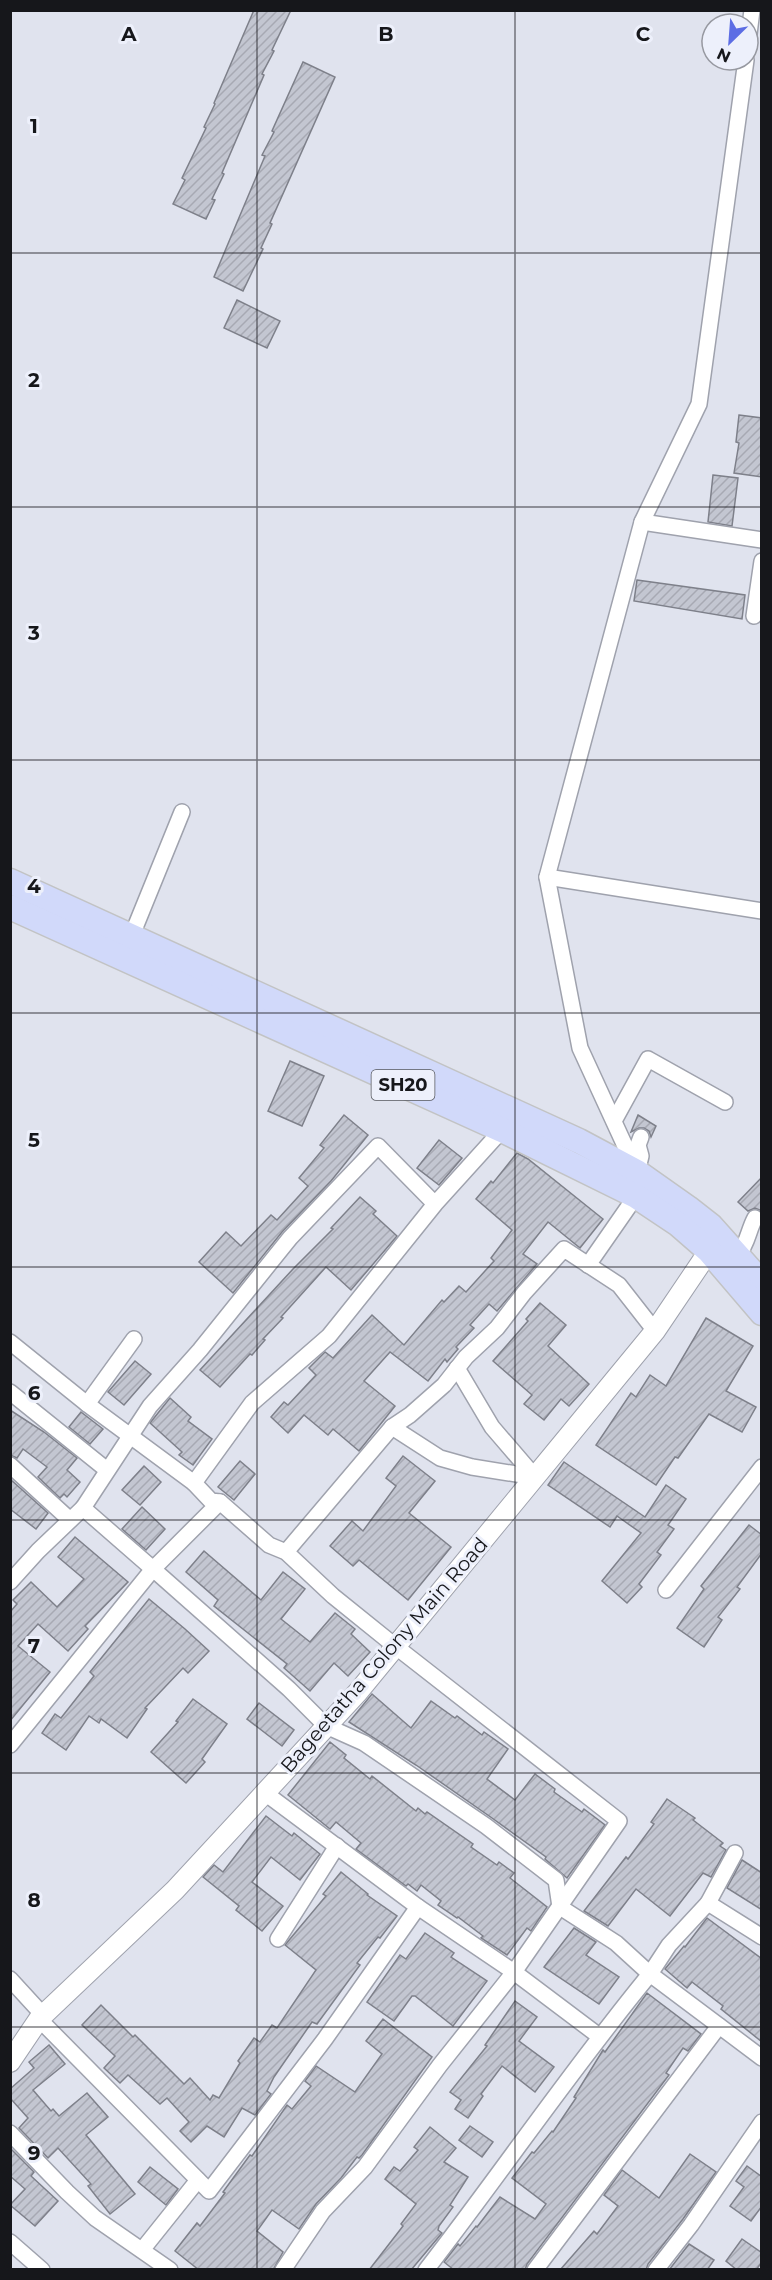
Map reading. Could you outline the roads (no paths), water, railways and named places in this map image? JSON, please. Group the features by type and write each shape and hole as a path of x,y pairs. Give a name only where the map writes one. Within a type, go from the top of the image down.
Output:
{"main road":[{"name":"SH20","path":"10,881 579,1141 637,1184 711,1226 762,1283"},
{"name":"SH20","path":"10,907 502,1130 637,1184 709,1251 762,1313"}],"street":[{"path":"637,1184 614,1121 580,1048 547,878 642,522 699,404 744,72"},
{"path":"642,522 762,540"},
{"path":"754,616 762,561"},
{"path":"132,935 183,812"},
{"path":"547,878 762,911"},
{"path":"614,1121 648,1059 725,1102"},
{"path":"194,1483 252,1403 329,1336 435,1204 502,1130"},
{"path":"588,1264 637,1184 641,1156 638,1145 641,1137"},
{"path":"10,1582 38,1551 83,1508 150,1406 200,1350 290,1238 378,1146 435,1204"},
{"path":"738,1255 746,1246 755,1218"},
{"path":"286,1552 392,1427 410,1415 444,1385 465,1357 497,1328 524,1293 564,1249 619,1285 655,1331"},
{"name":"Bageetatha Colony Main Road","path":"10,2062 41,2017 175,1890 358,1692 655,1331 709,1251"},
{"path":"87,1404 134,1340"},
{"path":"10,1342 87,1404 194,1483 211,1501 220,1502 269,1545 286,1552 333,1596 619,1821 514,1972 440,2065 365,2168 323,2211 283,2270"},
{"path":"457,1368 492,1427 534,1477"},
{"path":"10,1392 107,1470"},
{"path":"392,1427 440,1458 472,1467 534,1477"},
{"path":"10,1465 70,1520"},
{"path":"666,1590 762,1467"},
{"path":"10,1745 153,1569 220,1502"},
{"path":"83,1508 289,1689 326,1726 364,1743 486,1826 556,1880 560,1907 615,1943 650,1974 762,2058"},
{"path":"265,1793 418,1907 514,1972 599,2036"},
{"path":"278,1939 337,1846"},
{"path":"426,2270 486,2192 599,2036 650,1974 669,1945 708,1903 735,1852"},
{"path":"708,1903 762,1937"},
{"path":"10,1979 41,2017 209,2191 319,2048 418,1907"},
{"path":"535,2270 719,2026"},
{"path":"656,2270 691,2225 762,2121"},
{"path":"10,2133 67,2192 96,2218 170,2270"},
{"path":"142,2250 198,2180"},
{"path":"10,2242 42,2270"}]}
